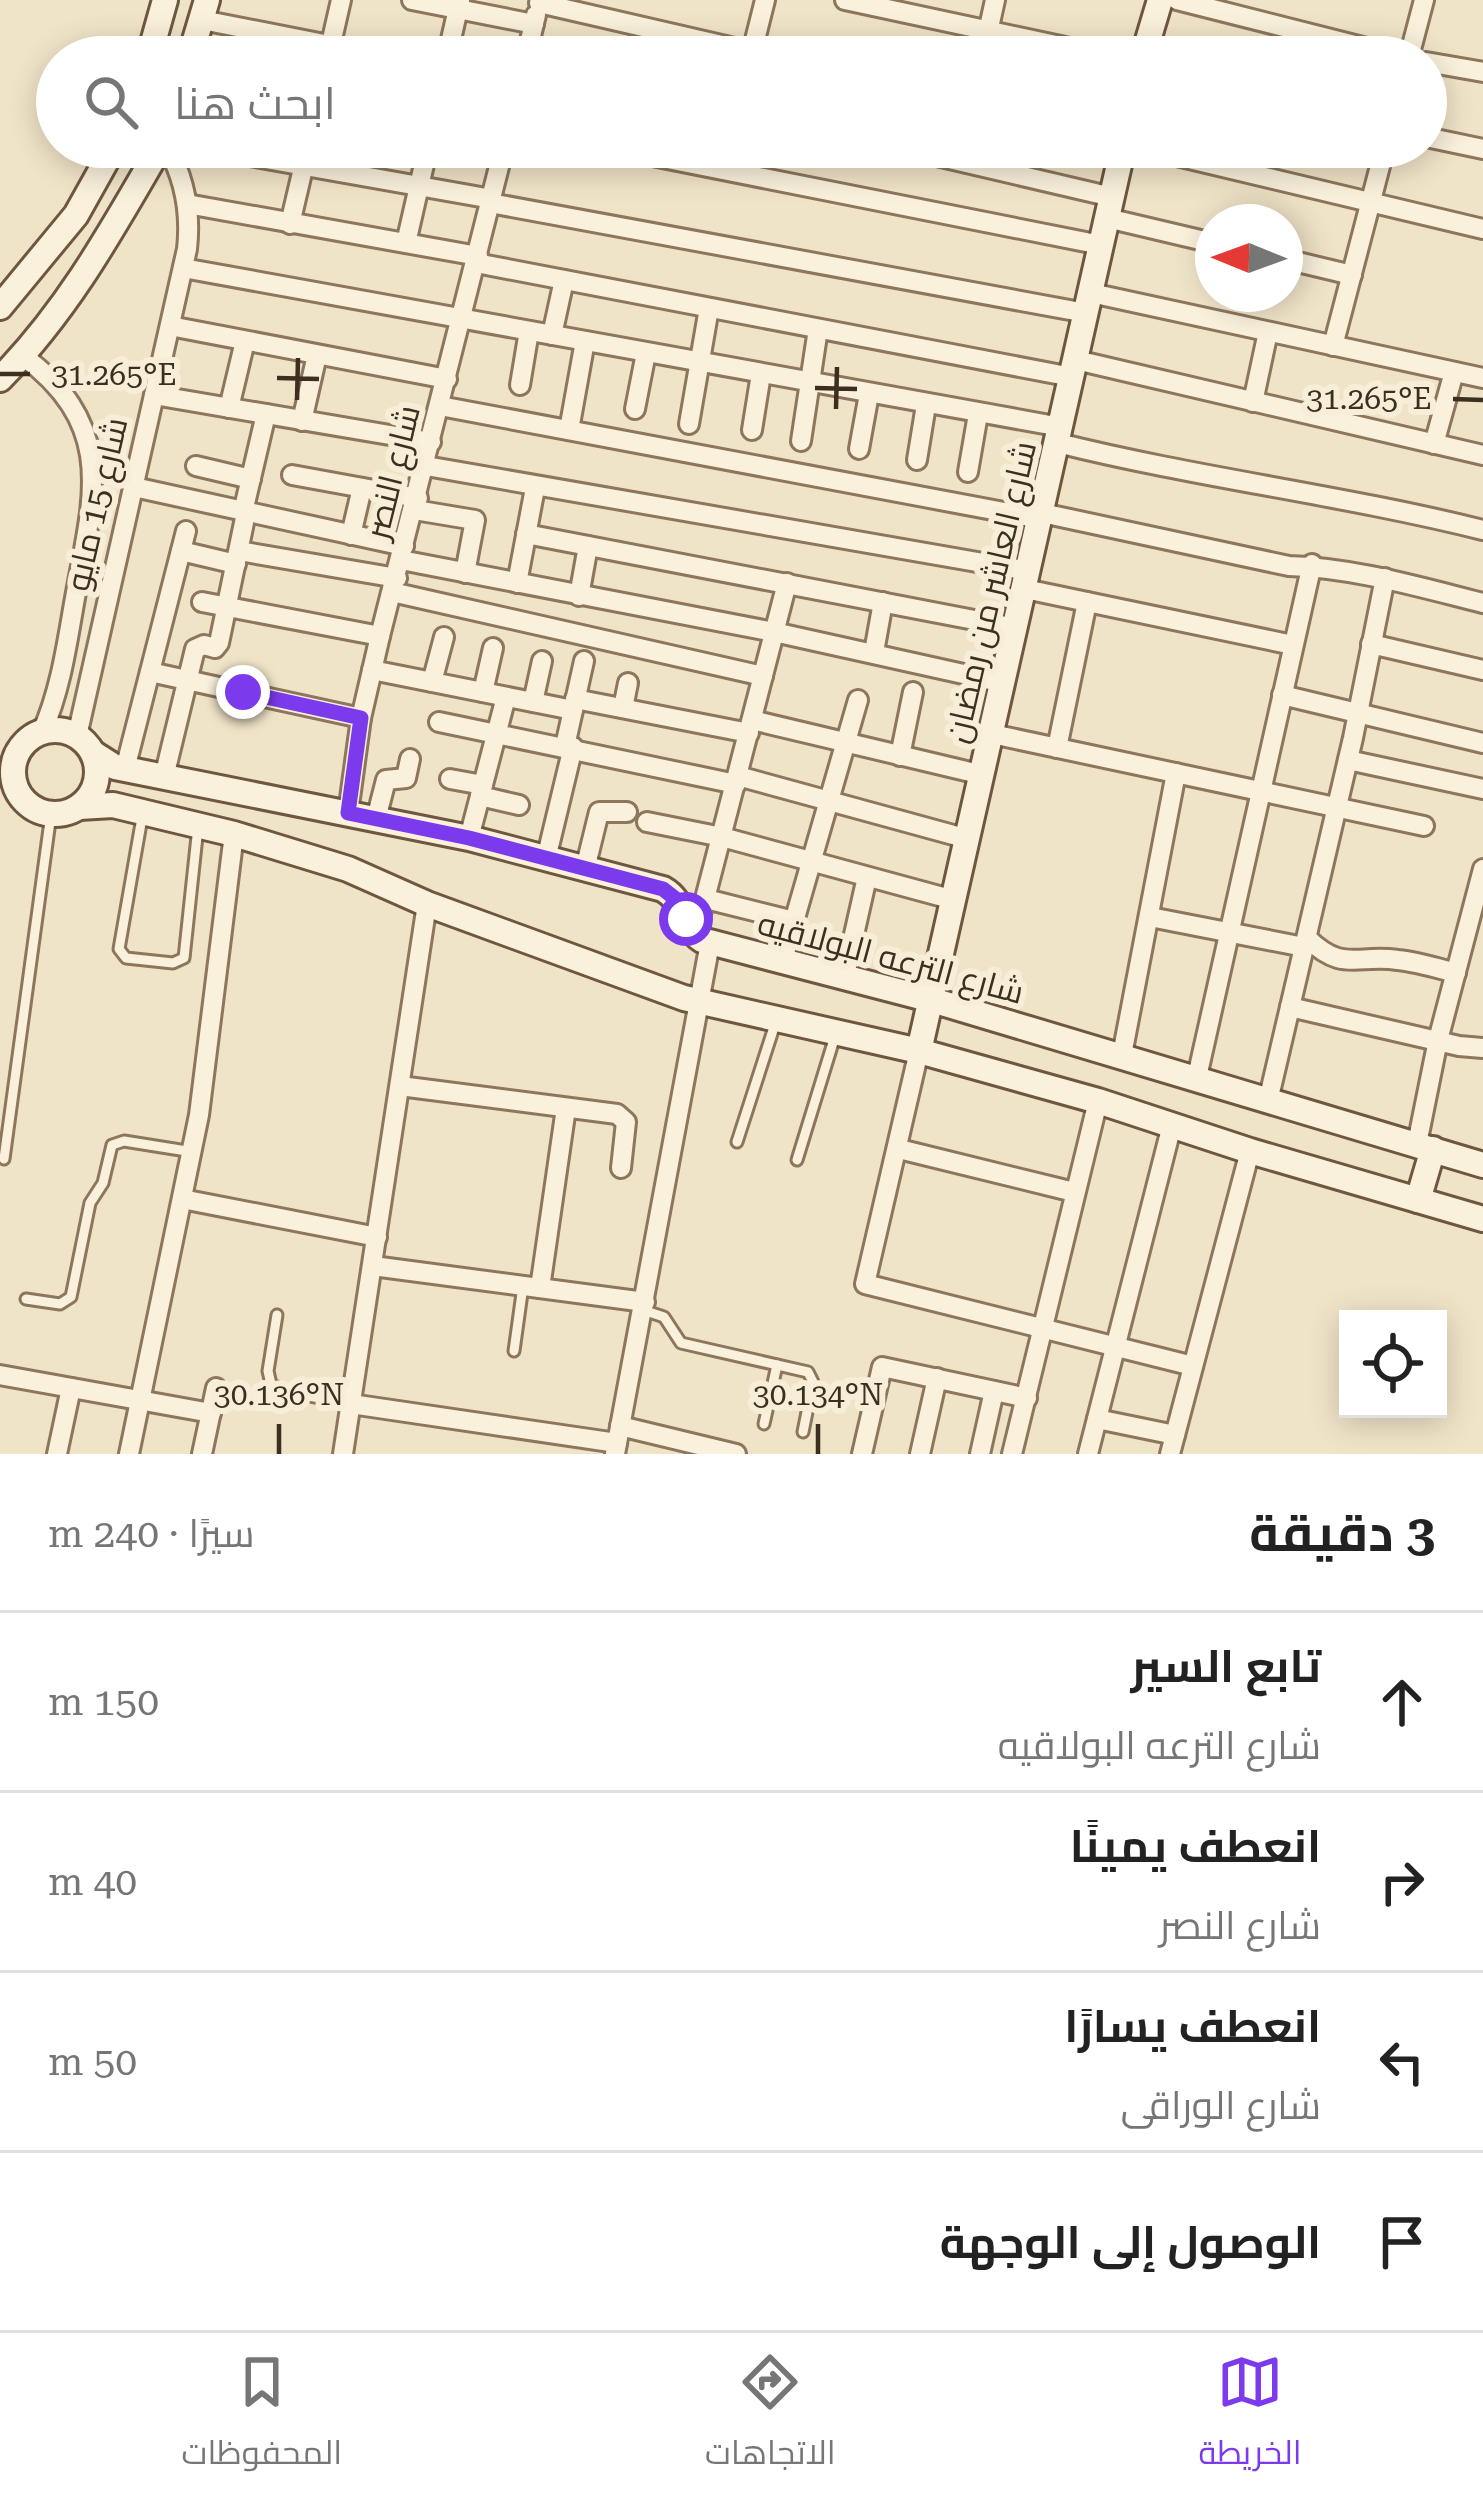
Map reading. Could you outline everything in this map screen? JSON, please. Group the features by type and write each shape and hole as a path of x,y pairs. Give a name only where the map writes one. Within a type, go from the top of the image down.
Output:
{"street":[{"path":"154,36 165,0"},
{"path":"333,36 341,0"},
{"path":"412,0 495,8 534,25"},
{"path":"756,36 765,0"},
{"path":"845,0 1008,36"},
{"path":"988,32 995,0"},
{"path":"1149,36 1160,0"},
{"path":"1177,0 1322,36"},
{"path":"1413,36 1424,0"},
{"path":"531,36 539,2 684,36"},
{"path":"452,36 459,5"},
{"path":"204,10 281,36"},
{"path":"1447,66 1483,72"},
{"path":"1447,141 1483,149"},
{"path":"0,307 76,215 102,168"},
{"name":"شارع 15 مايو","path":"0,379 67,302 152,168"},
{"name":"شارع 15 مايو","path":"85,745 134,487 184,268 187,204 177,168"},
{"path":"290,224 303,168"},
{"path":"346,168 491,201 1268,332 1483,378"},
{"path":"406,243 423,168"},
{"name":"شارع النصر","path":"348,813 372,670 499,168"},
{"path":"714,168 1101,244"},
{"path":"972,168 1195,237"},
{"name":"شارع العاشر من رمضان","path":"919,1051 1119,168"},
{"path":"1228,168 1483,230"},
{"path":"1333,346 1380,168"},
{"path":"187,204 406,243 564,280 818,329 1253,402 1483,455"},
{"path":"1303,263 1352,274"},
{"path":"184,268 978,414 1483,530"},
{"path":"552,335 564,280"},
{"path":"689,424 709,308"},
{"path":"170,326 447,379"},
{"path":"801,440 818,329"},
{"path":"520,385 529,331"},
{"path":"1253,402 1268,332"},
{"path":"229,408 245,341"},
{"path":"568,430 586,341"},
{"path":"635,409 646,352"},
{"path":"302,421 316,355"},
{"name":"شارع 15 مايو","path":"23,356 50,378 71,406 88,442 95,482 59,687 37,735"},
{"path":"1434,444 1454,372"},
{"path":"752,430 760,374"},
{"path":"859,449 869,394"},
{"path":"154,395 431,442"},
{"path":"917,460 926,404"},
{"path":"440,406 1289,566 1312,564 1483,603"},
{"path":"164,777 195,649 218,646 266,414"},
{"path":"968,472 978,414"},
{"path":"196,466 251,479"},
{"path":"426,466 1027,580 1087,602 1293,645"},
{"path":"292,475 362,488 475,520 464,573"},
{"path":"134,487 351,535 398,569 763,676"},
{"path":"351,535 362,488"},
{"path":"517,583 535,488"},
{"path":"526,534 1016,628"},
{"path":"125,769 183,541 237,557 464,573 874,652 1004,683"},
{"path":"579,596 588,546"},
{"path":"1197,1077 1312,564"},
{"path":"1268,1101 1348,760 1385,578"},
{"path":"617,1441 697,1001 706,899 787,583"},
{"path":"202,602 380,636"},
{"path":"874,652 883,602"},
{"path":"1057,748 1087,602"},
{"path":"432,682 444,637"},
{"path":"1371,644 1483,670"},
{"path":"483,692 493,647"},
{"path":"533,702 542,661"},
{"path":"546,860 584,661"},
{"path":"372,670 533,702 623,708 846,742 982,775"},
{"path":"150,672 187,680 245,683 361,718"},
{"path":"623,708 628,683"},
{"path":"900,756 914,692"},
{"path":"1282,694 1483,743"},
{"path":"469,838 506,697"},
{"path":"782,963 858,700"},
{"path":"439,722 737,780 968,839"},
{"path":"0,740 66,731 106,764 469,838 671,893 702,940"},
{"path":"992,734 1338,804 1424,826"},
{"path":"37,735 15,761 9,785 32,806 51,814 104,804 234,834 348,868 427,904 697,1001 919,1051 1483,1219"},
{"path":"79,806 96,782 85,745"},
{"path":"376,819 386,780 406,778 410,759"},
{"path":"1348,760 1483,789"},
{"path":"1122,1055 1177,773"},
{"path":"450,778 519,805"},
{"path":"585,869 597,817 604,810 627,812"},
{"path":"647,822 722,837 954,900"},
{"path":"129,1454 193,1152 234,834"},
{"path":"1418,1200 1438,1040 1483,869"},
{"path":"844,979 867,877"},
{"path":"706,899 794,921"},
{"path":"344,1454 427,904"},
{"path":"1150,917 1227,934 1306,942 1347,962 1392,959 1456,973"},
{"name":"شارع الترعه البولاقيه","path":"702,940 932,1000 1483,1165"},
{"path":"1290,1007 1483,1048"},
{"path":"919,1051 865,1284 1193,1366"},
{"path":"400,1086 623,1117 621,1168"},
{"path":"1012,1454 1098,1101"},
{"path":"532,1287 566,1108"},
{"path":"1088,1454 1172,1125"},
{"path":"899,1149 1074,1192"},
{"path":"1096,1419 1172,1445 1250,1151"},
{"path":"182,1199 377,1237"},
{"path":"373,1266 644,1306"},
{"path":"862,1454 883,1366 1027,1398"},
{"path":"920,1454 938,1378"},
{"path":"1,1382 71,1388 211,1413"},
{"path":"57,1454 71,1388"},
{"path":"202,1454 216,1388"},
{"path":"980,1454 994,1391"},
{"path":"351,1404 563,1445 617,1441 736,1454"}],"lane":[{"path":"143,812 119,949 126,958 173,963 184,958 199,826"},
{"path":"4,1159 51,814"},
{"path":"737,1142 777,1019"},
{"path":"797,1160 836,1032"},
{"path":"26,1299 60,1304 71,1297 90,1203 103,1183 112,1145 124,1141 193,1152"},
{"path":"514,1351 532,1287"},
{"path":"644,1306 664,1317 681,1343 804,1371 813,1378 803,1432"},
{"path":"277,1315 268,1371 271,1384 283,1391 351,1404"},
{"path":"764,1424 777,1365"}],"route":[{"path":"243,692 361,718 348,813 469,838 663,889 677,900 686,919"}]}
